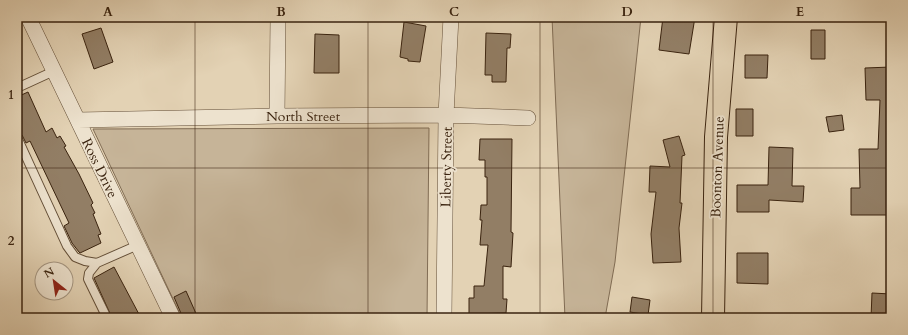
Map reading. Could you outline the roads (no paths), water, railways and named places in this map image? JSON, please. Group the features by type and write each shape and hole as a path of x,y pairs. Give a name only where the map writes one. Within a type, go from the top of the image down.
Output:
{"main road":[{"name":"Boonton Avenue","path":"713,318 716,137 726,17"}],"street":[{"name":"Ross Drive","path":"28,17 173,318"},
{"path":"277,116 278,17"},
{"name":"Liberty Street","path":"444,318 446,116 451,17"},
{"name":"North Street","path":"78,120 277,116 446,116 528,118"}],"lane":[{"path":"17,88 54,71"},
{"path":"17,137 68,246 75,257 85,261 98,263"},
{"path":"107,318 88,279 89,273 98,263 138,245"}]}
